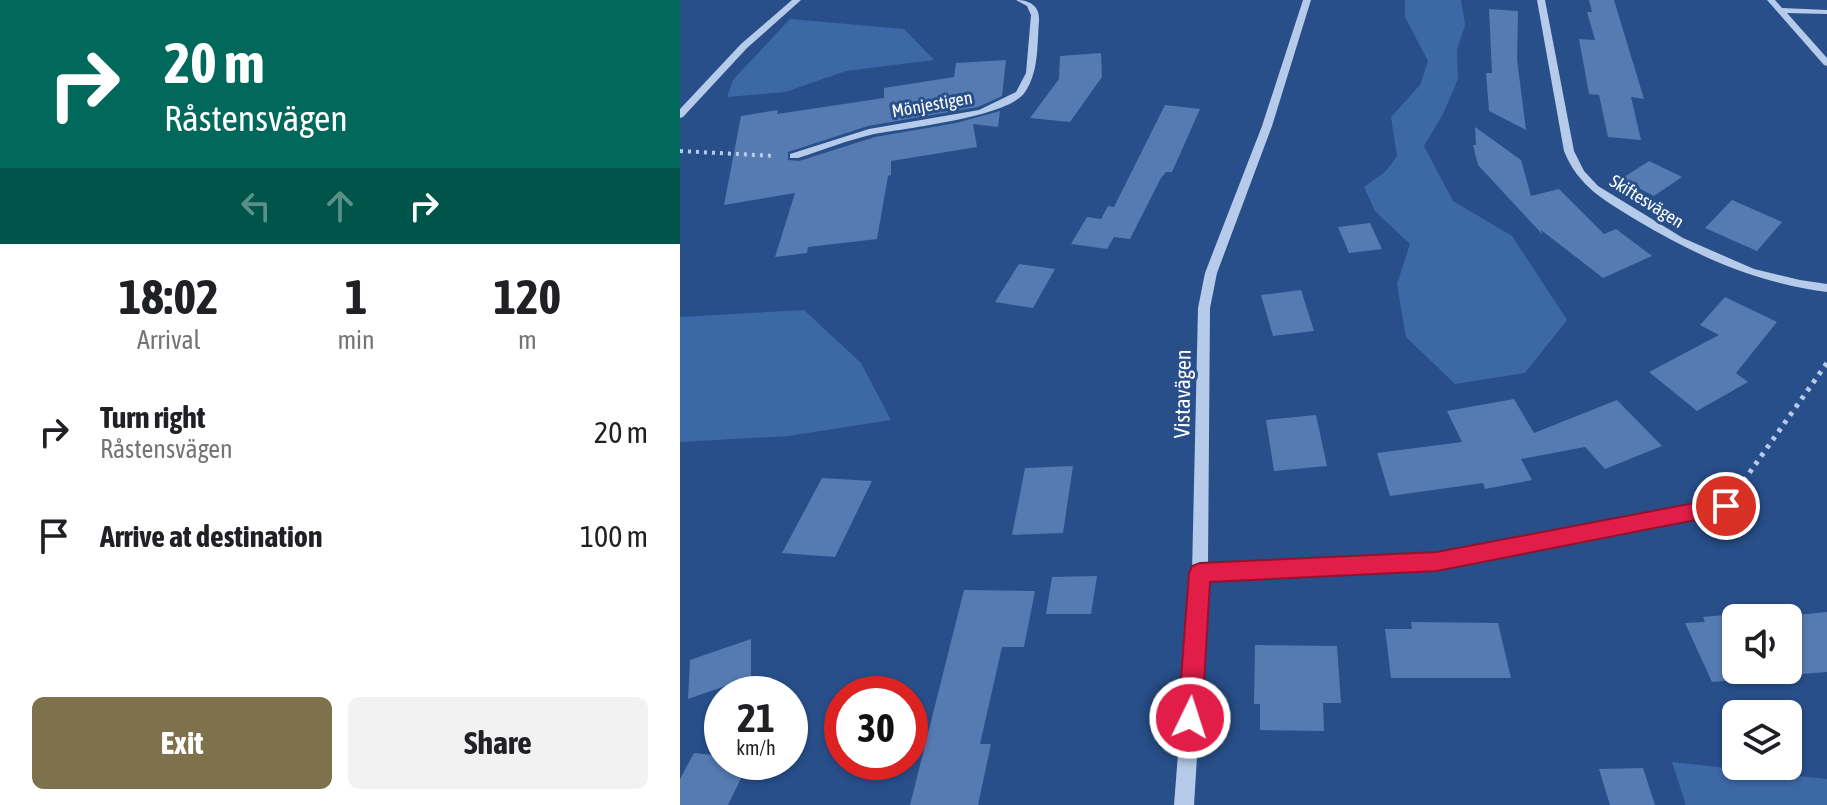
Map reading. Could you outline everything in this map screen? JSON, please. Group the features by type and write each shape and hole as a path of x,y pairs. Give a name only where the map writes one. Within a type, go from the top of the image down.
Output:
{"street":[{"path":"680,115 744,46 797,0"},
{"name":"Mönjestigen","path":"794,156 869,132 982,112 1020,94 1030,73 1035,15 1030,5 1020,0"},
{"name":"Vistavägen","path":"1184,805 1200,573 1204,308 1211,273 1267,126 1307,0"},
{"name":"Skiftesvägen","path":"1541,0 1569,151 1574,168 1590,187 1692,250 1775,280 1827,288"},
{"path":"1771,0 1827,63"},
{"path":"1779,10 1827,12"},
{"path":"1200,573 1437,562 1726,506"}],"path":[{"path":"680,151 794,156"},
{"path":"1726,506 1827,363"}],"shaded area":[{"path":"1405,0 1461,0 1465,25 1457,50 1458,79 1444,112 1424,146 1453,201 1512,236 1567,320 1525,373 1455,384 1406,337 1397,284 1410,244 1375,211 1364,187 1386,171 1397,156 1391,117 1420,85 1428,61 1405,17"},
{"path":"790,19 904,29 934,60 846,71 785,92 727,97 733,80"},
{"path":"804,310 861,363 891,420 788,436 680,442 680,317"},
{"path":"1672,762 1722,767 1722,780 1802,780 1802,776 1827,779 1827,805 1686,805"}],"building":[{"path":"1589,0 1614,0 1644,99 1631,97 1641,140 1608,137 1599,95 1589,94 1579,39 1595,40 1587,12 1592,12"},
{"path":"1489,9 1518,11 1517,59 1526,130 1489,111 1486,73 1492,73"},
{"path":"1101,53 1102,77 1070,122 1030,118 1059,79 1060,56"},
{"path":"1006,60 1002,96 978,107 868,126 788,152 788,160 799,161 875,137 956,123 1000,111 998,127 973,124 977,147 891,161 891,175 888,176 877,239 808,247 807,253 775,257 795,193 724,205 741,116 778,110 777,114 884,98 884,88 954,77 956,63"},
{"path":"1165,105 1200,109 1172,172 1166,172 1161,178 1130,239 1114,237 1107,249 1071,244 1087,217 1101,219 1108,206 1114,207"},
{"path":"1475,127 1521,160 1531,196 1559,189 1604,234 1616,229 1652,256 1603,278 1541,230 1542,234 1478,165 1473,145 1476,145"},
{"path":"1649,161 1682,177 1654,196 1621,179"},
{"path":"1732,200 1782,222 1757,251 1705,228"},
{"path":"1370,223 1382,249 1349,253 1338,227"},
{"path":"1019,264 1055,269 1033,308 995,302"},
{"path":"1301,290 1314,331 1273,336 1261,295"},
{"path":"1725,297 1777,322 1736,373 1748,382 1697,411 1649,372 1719,335 1700,325"},
{"path":"1514,399 1534,433 1617,400 1662,446 1605,469 1585,447 1521,459 1532,480 1485,489 1483,483 1390,496 1377,453 1462,442 1447,411"},
{"path":"1316,415 1327,466 1274,471 1266,420"},
{"path":"1073,466 1063,533 1012,535 1025,468"},
{"path":"822,478 872,481 835,557 782,553"},
{"path":"1097,576 1091,614 1046,614 1052,577"},
{"path":"964,590 1035,591 1024,647 1002,647 980,744 991,744 978,805 910,805 916,780 928,780 928,733"},
{"path":"1827,612 1827,672 1802,674 1802,615"},
{"path":"1722,615 1722,681 1712,682 1685,623 1705,622 1703,617"},
{"path":"1411,622 1498,623 1511,678 1391,678 1385,629 1412,629"},
{"path":"751,639 751,676 704,676 704,693 688,699 690,660"},
{"path":"1255,645 1337,646 1341,703 1323,703 1324,731 1260,730 1260,704 1254,704"},
{"path":"694,753 704,754 704,780 740,780 728,805 680,805 680,779"},
{"path":"1643,768 1655,805 1610,805 1599,769"}],"route":[{"path":"1190,718 1200,573 1437,562 1726,506"}]}
